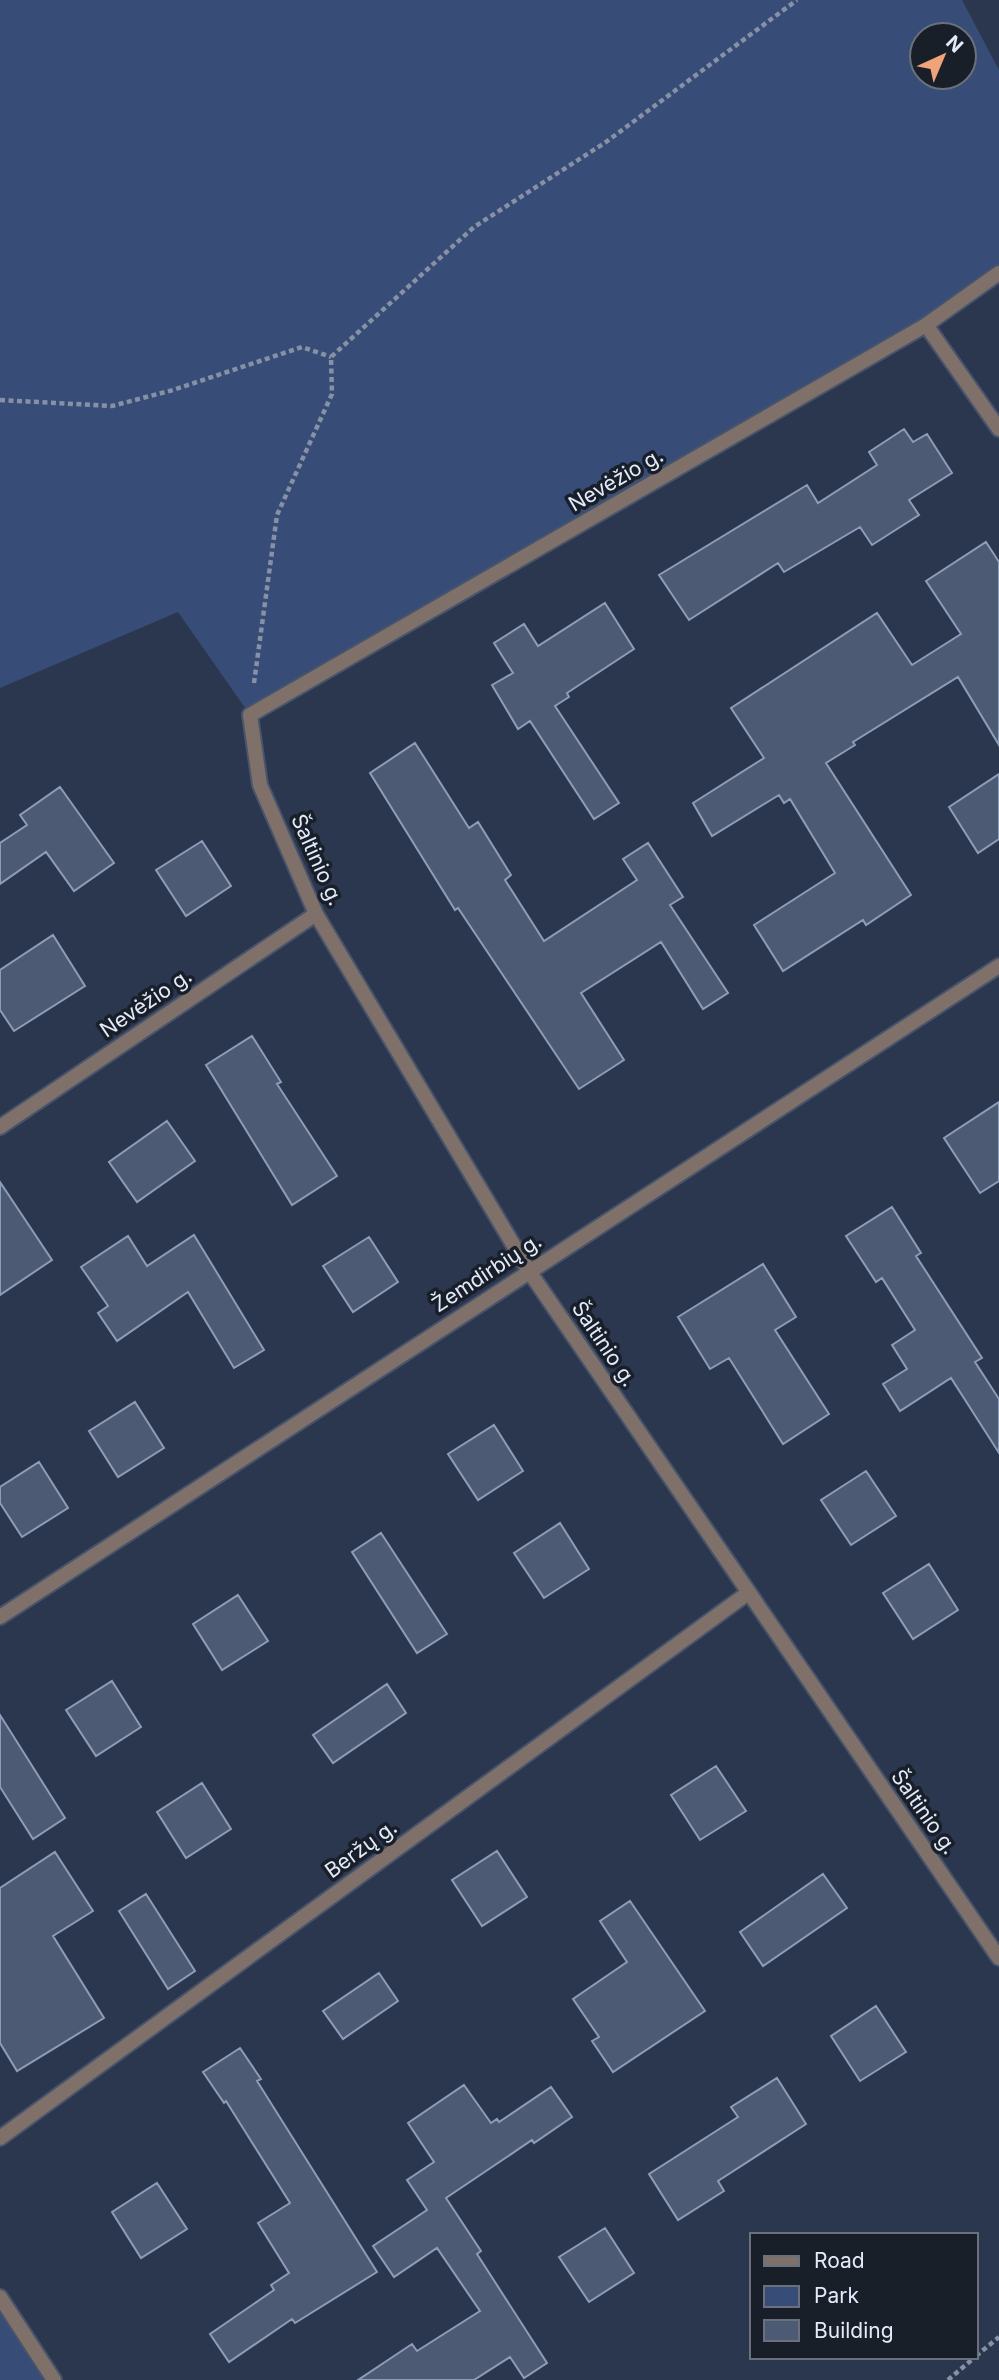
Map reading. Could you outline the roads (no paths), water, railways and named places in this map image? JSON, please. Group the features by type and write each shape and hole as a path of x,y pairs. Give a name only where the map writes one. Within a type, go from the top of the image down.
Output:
{"street":[{"name":"Nevėžio g.","path":"250,715 926,325 999,273"},
{"path":"926,325 999,429"},
{"name":"Šaltinio g.","path":"250,715 260,785 316,914 529,1271 999,1958"},
{"name":"Nevėžio g.","path":"0,1127 316,914"},
{"name":"Žemdirbių g.","path":"0,1617 999,965"},
{"name":"Beržų g.","path":"0,2138 748,1593"},
{"path":"0,2297 54,2380"}]}
